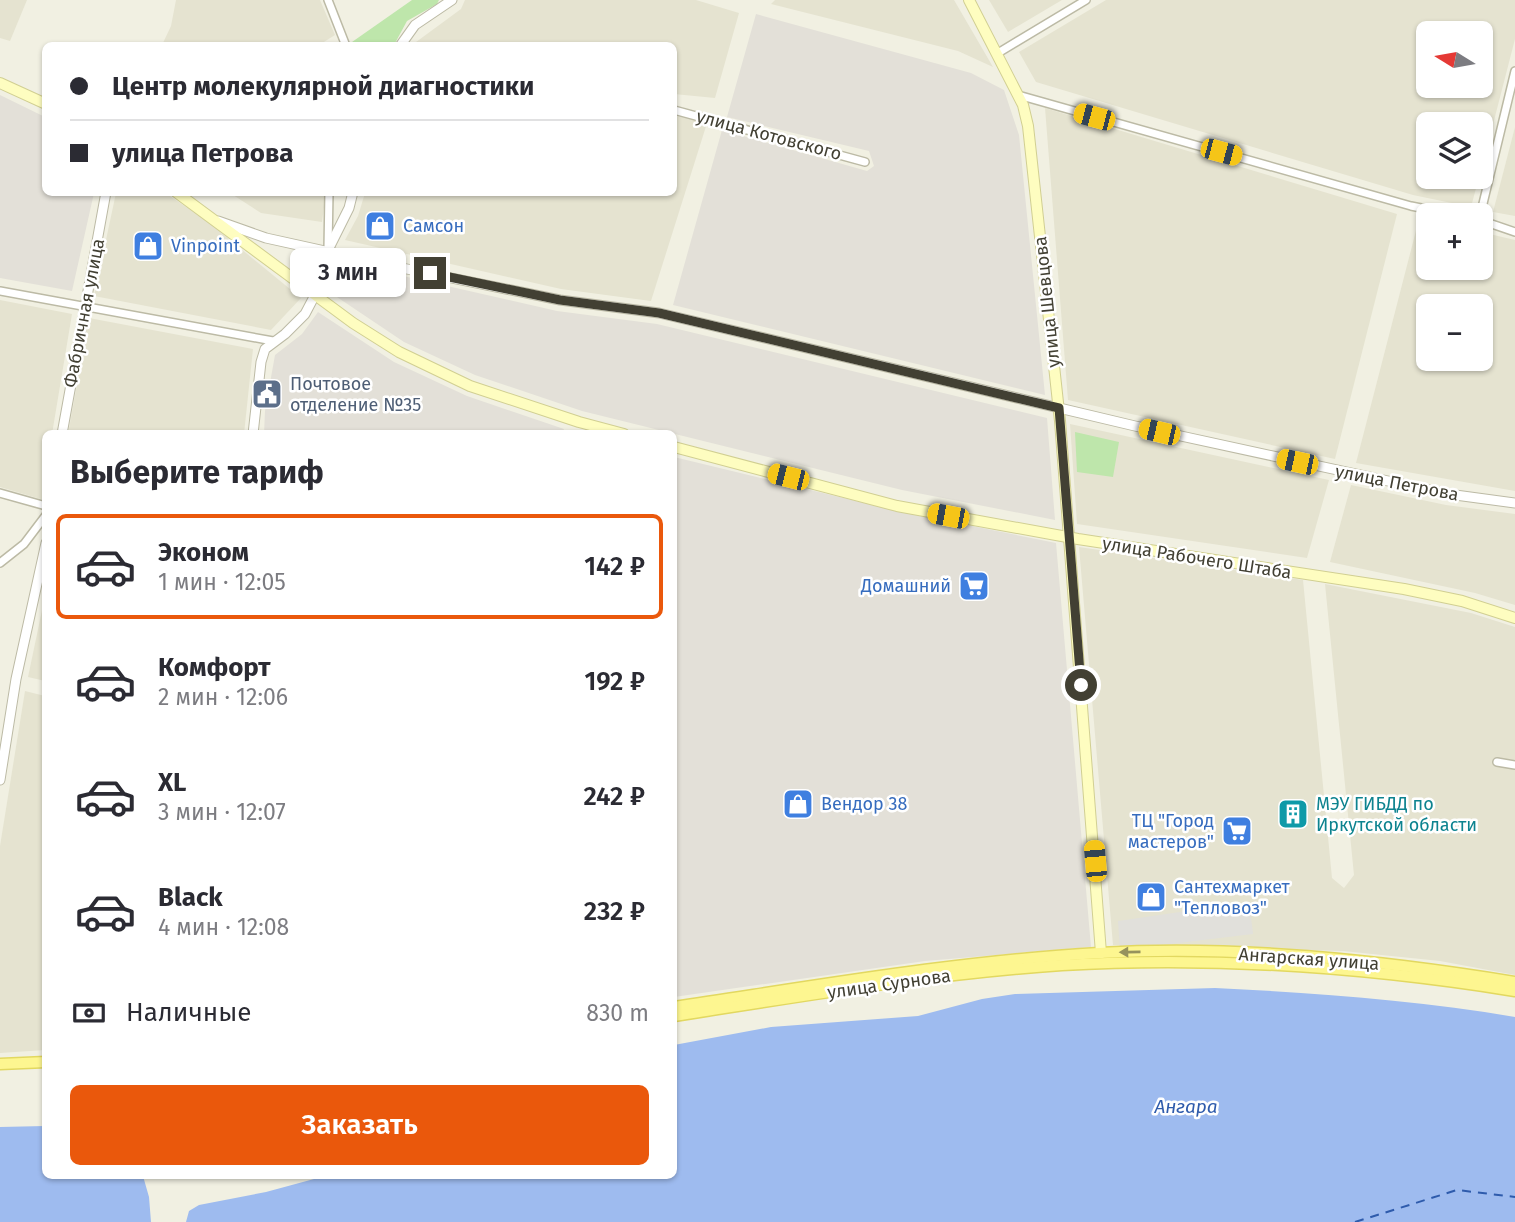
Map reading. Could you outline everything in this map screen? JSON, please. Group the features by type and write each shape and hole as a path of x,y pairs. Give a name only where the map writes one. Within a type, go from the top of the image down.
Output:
{"main road":[{"name":"улица Шевцова","path":"969,0 1018,95 1028,126 1059,408 1104,958"},
{"path":"0,83 42,102"},
{"path":"182,196 353,323 399,352 470,386 609,430"},
{"name":"улица Рабочего Штаба","path":"677,448 897,506 1068,537 1404,589 1462,601 1515,618"},
{"name":"Ангарская улица","path":"1104,958 1214,952 1438,970 1515,982"},
{"name":"Ангарская улица","path":"1104,958 1281,964 1439,979 1515,991"},
{"name":"улица Сурнова","path":"677,1007 848,979 982,962 1104,958"},
{"name":"улица Сурнова","path":"677,1016 905,981 1104,958"},
{"path":"0,1064 42,1062"},
{"path":"0,1070 42,1068"}],"street":[{"path":"328,0 344,42"},
{"path":"403,42 415,25 452,0"},
{"path":"998,53 1086,0"},
{"path":"1484,203 1515,71"},
{"path":"1018,95 1416,207"},
{"name":"улица Котовского","path":"677,111 864,162"},
{"name":"Фабричная улица","path":"63,430 105,196"},
{"path":"328,250 329,196"},
{"path":"253,430 261,362 265,349 305,314 315,295 328,250 349,208 352,196"},
{"name":"улица Петрова","path":"216,220 266,238 560,300 659,313 1059,408 1422,488 1515,503"},
{"path":"1493,223 1515,231"},
{"path":"0,291 273,341"},
{"path":"0,493 42,505"},
{"path":"0,562 24,544 42,520"},
{"path":"0,780 16,679 42,561"},
{"path":"1497,762 1515,765"}],"shaded area":[{"path":"0,0 27,0 10,41 0,38"},
{"path":"176,0 320,0 335,35 324,42 163,42 171,26"},
{"path":"465,0 696,0 739,13 715,98 677,94 677,42 416,42 461,9"},
{"path":"775,0 954,0 993,67 958,51 771,4"},
{"path":"989,0 1062,0 1008,32"},
{"path":"1106,0 1515,0 1515,39 1493,124 1493,112 1416,112 1416,189 1476,189 1472,203 1452,203 1413,195 1036,82 1019,52"},
{"path":"756,14 971,73 1004,90 1019,135 1045,395 673,305 722,130 867,171 874,166 869,151 727,117"},
{"path":"0,95 42,116 42,196 93,196 72,291 0,278"},
{"path":"1045,108 1397,214 1335,459 1068,400"},
{"path":"677,116 708,120 651,301 561,289 345,240 358,216 364,196 677,196"},
{"path":"1515,127 1515,216 1493,212"},
{"path":"115,196 170,196 207,221 301,298 271,330 94,296"},
{"path":"235,196 326,196 322,222 261,213"},
{"path":"1416,231 1416,280 1493,280 1493,235 1515,240 1515,491 1356,463"},
{"path":"337,261 557,311 657,324 1047,418 1055,520 902,490 677,434 677,430 659,430 582,411 475,375 404,342 328,291"},
{"path":"0,300 72,314 53,430 42,430 42,499 0,487"},
{"path":"318,312 394,362 467,396 564,429 264,430 275,355 302,334"},
{"path":"89,318 253,349 244,430 69,430"},
{"path":"1070,424 1329,480 1307,558 1077,524"},
{"path":"677,458 897,511 1056,543 1091,947 925,961 677,997"},
{"path":"1351,485 1446,505 1515,514 1515,605 1475,593 1330,562"},
{"path":"1079,547 1303,580 1332,878 1344,888 1354,875 1325,584 1471,613 1515,627 1515,975 1440,961 1343,951 1113,945"},
{"path":"42,610 42,680 28,677"},
{"path":"25,691 42,695 42,1050 0,1053 0,846"},
{"path":"1249,902 1253,934 1120,950 1118,921"}],"green space":[{"path":"412,0 439,0 437,4 407,21 396,42 352,42"},
{"path":"1075,432 1119,442 1113,477 1077,472"}],"water":[{"name":"Ангара","path":"1215,988 1366,998 1515,1017 1515,1222 186,1222 189,1211 199,1205 266,1192 314,1179 677,1179 677,1044 771,1027 918,1016 982,999 1015,994"},
{"path":"42,1126 42,1179 144,1179 149,1197 151,1222 0,1222 0,1127"}],"ferry route":[{"path":"1355,1222 1457,1190 1515,1197"}],"place":[{"name":"Самсон","path":"380,226"},
{"name":"Vinpoint","path":"148,246"},
{"name":"Почтовое отделение №35","path":"267,394"},
{"name":"Домашний","path":"974,586"},
{"name":"Вендор 38","path":"798,804"},
{"name":"МЭУ ГИБДД по Иркутской области","path":"1293,814"},
{"name":"ТЦ \"Город мастеров\"","path":"1237,831"},
{"name":"Сантехмаркет \"Тепловоз\"","path":"1151,897"}],"route":[{"path":"430,273 560,300 659,313 1059,408 1081,685"}]}
